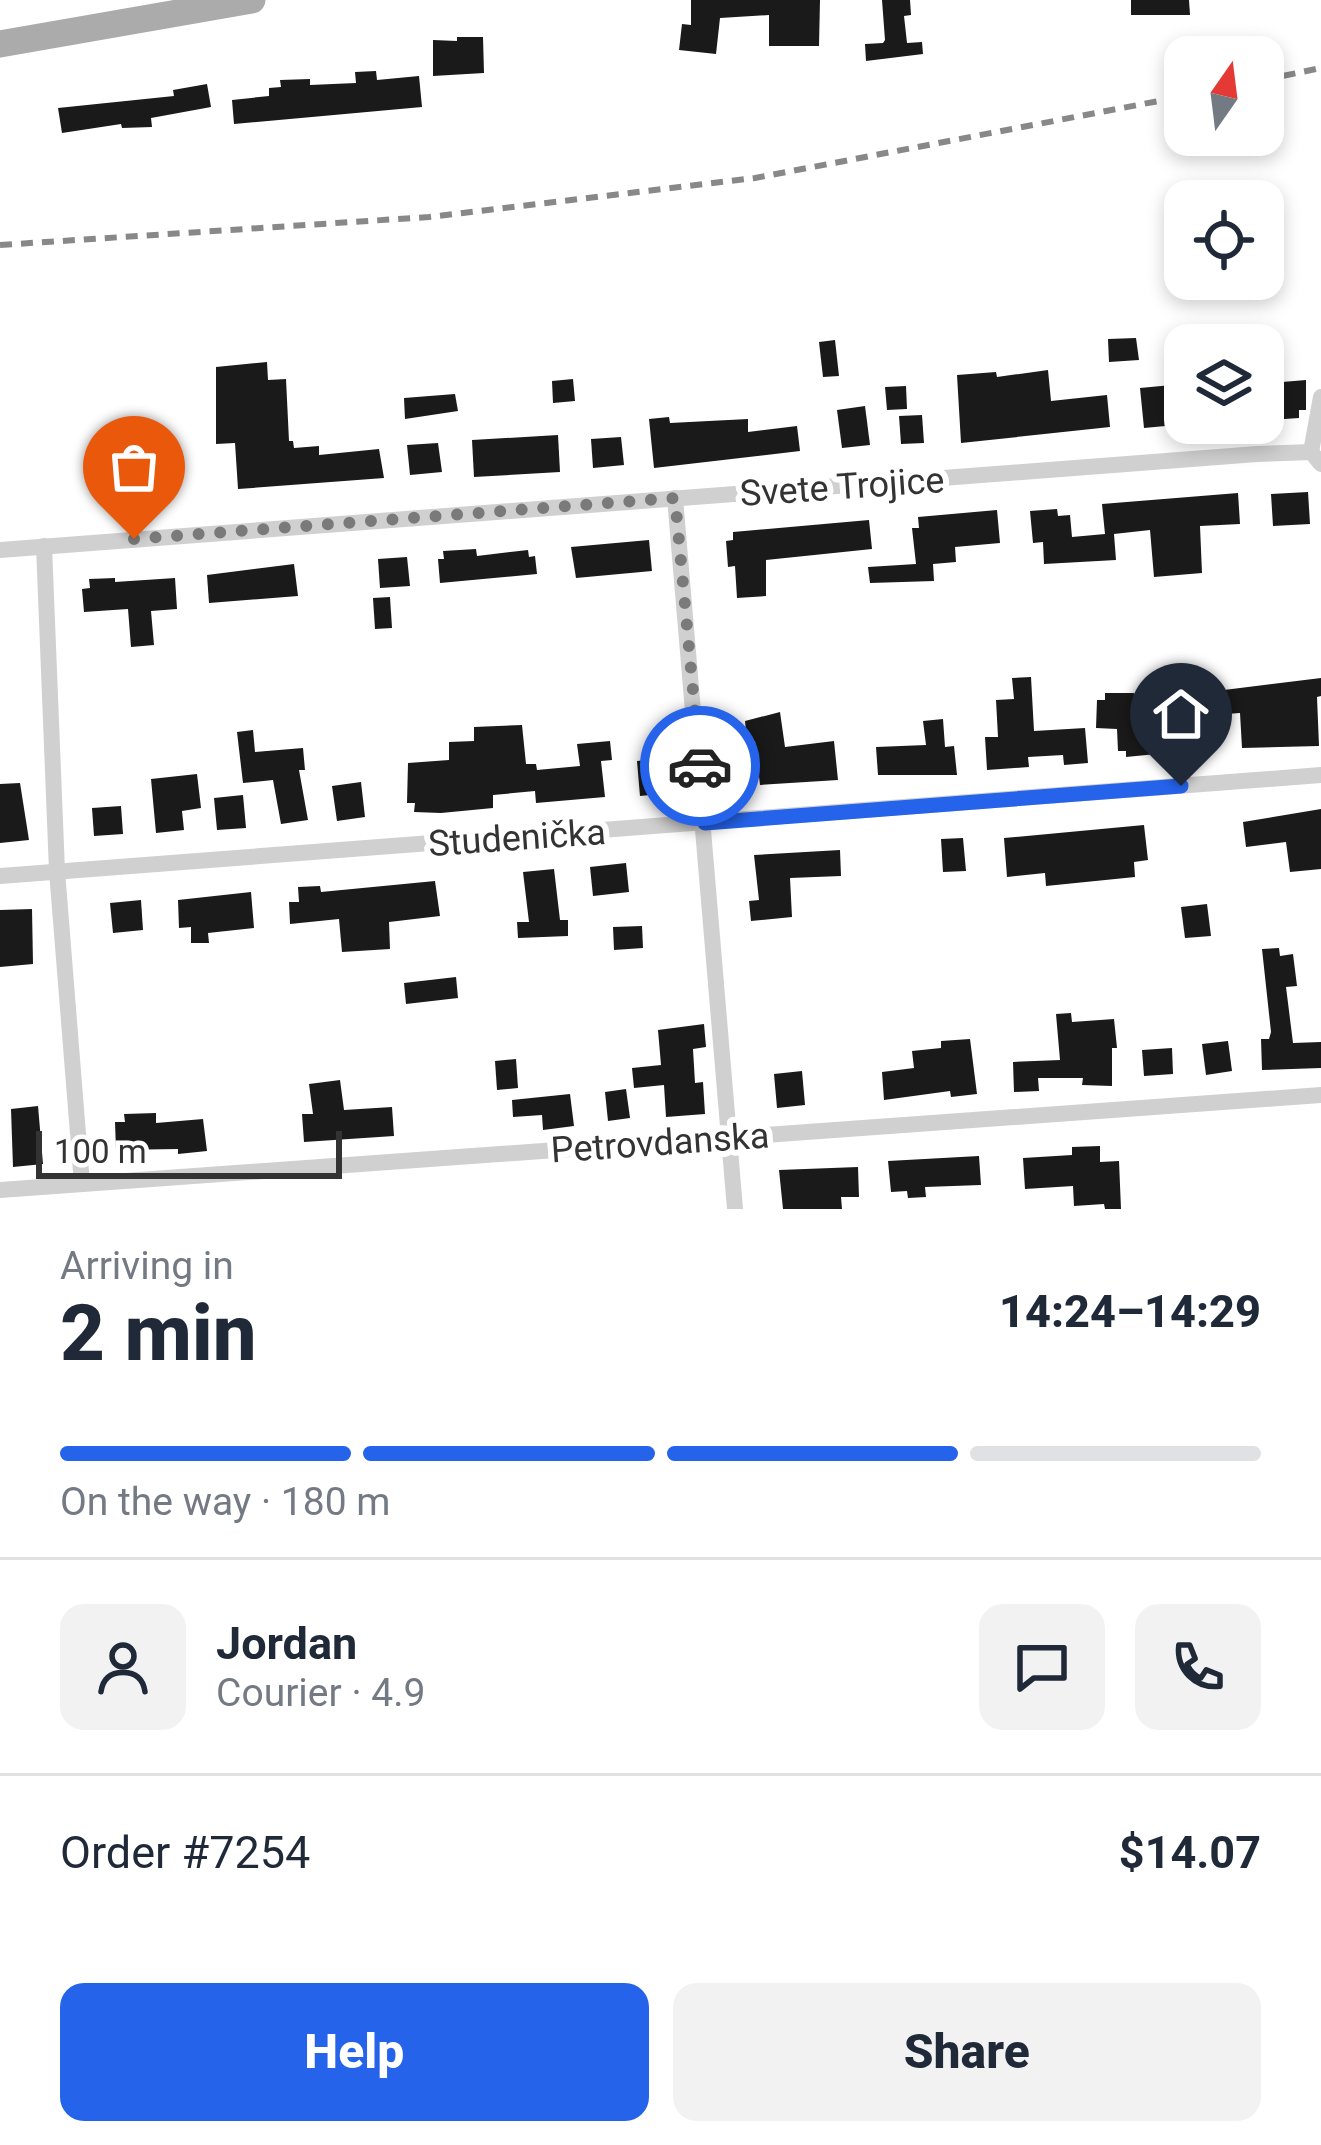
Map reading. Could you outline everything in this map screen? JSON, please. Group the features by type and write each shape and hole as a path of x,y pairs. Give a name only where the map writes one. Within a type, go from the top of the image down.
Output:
{"main road":[{"path":"0,44 252,0"}],"street":[{"path":"1316,458 1321,397"},
{"name":"Svete Trojice","path":"0,550 675,498 1316,458"},
{"path":"675,498 735,1209"},
{"path":"44,546 57,871 82,1184"},
{"name":"Studenička","path":"0,876 1321,776"},
{"name":"Petrovdanska","path":"0,1190 1321,1095"}],"building":[{"path":"691,0 820,0 819,46 769,46 769,15 720,18 716,54 679,50 682,24 691,25"},
{"path":"882,0 910,0 911,15 904,16 907,43 922,42 923,54 866,61 865,44 885,40"},
{"path":"1131,0 1189,0 1190,15 1131,15"},
{"path":"457,37 483,37 484,73 433,76 433,40 457,41"},
{"path":"376,71 377,80 419,76 422,107 234,124 232,100 269,96 269,88 281,87 280,80 310,79 310,85 356,83 355,72"},
{"path":"207,84 211,107 151,118 152,127 122,128 121,124 62,133 58,108 174,96 173,90"},
{"path":"1136,338 1139,360 1109,362 1108,339"},
{"path":"835,340 839,376 823,377 819,342"},
{"path":"267,362 268,380 286,379 289,441 294,448 319,446 319,455 379,449 384,478 238,489 235,443 216,444 216,367"},
{"path":"1048,370 1051,401 1107,395 1110,427 961,443 957,375 996,372 997,377"},
{"path":"573,379 575,401 553,403 552,381"},
{"path":"1306,380 1306,410 1299,410 1299,418 1284,419 1284,382"},
{"path":"906,386 907,409 887,410 885,387"},
{"path":"1164,386 1164,426 1144,428 1140,388"},
{"path":"455,394 458,411 405,419 404,398"},
{"path":"865,406 870,445 842,448 837,410"},
{"path":"922,415 924,443 901,444 899,416"},
{"path":"669,417 670,423 748,419 748,432 797,426 800,451 654,468 649,419"},
{"path":"558,435 560,472 474,477 472,440"},
{"path":"621,437 624,465 593,468 591,439"},
{"path":"438,443 442,472 410,475 407,445"},
{"path":"1308,492 1310,524 1273,526 1271,494"},
{"path":"1238,493 1240,524 1200,526 1202,573 1154,577 1150,530 1114,534 1116,560 1044,564 1043,542 1033,543 1030,511 1057,509 1058,516 1070,515 1072,537 1105,534 1102,504"},
{"path":"997,510 1000,543 955,547 956,562 933,564 934,581 870,583 868,567 916,564 912,528 919,528 918,517"},
{"path":"869,520 872,549 766,560 766,596 737,598 735,566 728,567 726,541 733,540 733,532"},
{"path":"649,540 652,571 576,578 571,547"},
{"path":"476,549 477,556 528,550 529,557 535,556 537,574 440,583 438,559 444,559 443,551"},
{"path":"407,557 410,586 380,588 378,559"},
{"path":"294,564 298,596 209,603 207,575"},
{"path":"115,578 115,582 175,578 177,609 151,611 154,645 131,647 128,609 84,612 82,589 90,588 89,579"},
{"path":"390,597 392,628 375,629 373,598"},
{"path":"1031,677 1034,731 1085,728 1088,763 1064,765 1063,755 1028,757 1029,767 987,770 985,737 998,737 996,700 1014,699 1012,678"},
{"path":"1321,678 1319,746 1242,748 1240,713 1226,714 1224,690"},
{"path":"1105,693 1134,693 1133,727 1153,730 1193,724 1197,750 1126,757 1126,751 1118,751 1117,729 1096,728 1097,700 1105,700"},
{"path":"780,712 785,747 834,741 838,780 760,785 755,741 747,742 745,721"},
{"path":"943,719 945,747 954,746 957,775 878,775 876,747 926,745 923,721"},
{"path":"522,725 526,764 536,764 537,770 580,766 577,744 610,741 612,760 601,761 605,797 536,803 535,791 493,795 493,808 441,813 414,812 415,803 407,803 408,763 449,760 449,742 474,741 474,727"},
{"path":"253,730 255,752 303,748 305,770 299,770 308,820 281,824 273,780 243,783 237,732"},
{"path":"674,757 678,792 640,796 637,761"},
{"path":"197,774 201,808 182,811 184,830 156,833 151,779"},
{"path":"361,782 365,817 337,821 332,786"},
{"path":"20,783 29,840 0,843 0,784"},
{"path":"243,795 246,828 217,830 214,798"},
{"path":"121,806 123,834 94,836 92,808"},
{"path":"1321,809 1321,869 1290,872 1286,842 1246,847 1243,822"},
{"path":"1144,825 1148,860 1134,862 1135,877 1046,886 1045,873 1007,877 1004,838"},
{"path":"963,838 966,871 943,872 941,839"},
{"path":"840,850 841,876 790,878 792,917 751,921 749,901 759,900 754,855"},
{"path":"626,863 629,892 593,896 590,867"},
{"path":"554,869 560,920 568,920 568,936 518,938 517,922 529,922 523,872"},
{"path":"435,881 440,916 389,922 390,949 342,952 339,919 290,924 289,902 299,902 298,887 320,886 321,892"},
{"path":"251,892 254,928 208,933 209,943 191,943 191,927 179,928 178,900"},
{"path":"141,900 143,930 113,933 110,903"},
{"path":"1207,904 1211,936 1185,938 1181,907"},
{"path":"32,909 33,964 0,967 0,910"},
{"path":"642,926 643,948 614,950 613,927"},
{"path":"1279,948 1280,956 1293,954 1297,986 1286,987 1293,1043 1321,1042 1321,1068 1262,1070 1261,1039 1269,1039 1271,1032 1262,949"},
{"path":"456,977 458,998 406,1004 404,983"},
{"path":"1071,1013 1072,1022 1114,1019 1117,1048 1112,1048 1112,1086 1082,1085 1083,1078 1038,1078 1039,1091 1014,1092 1013,1062 1060,1060 1056,1014"},
{"path":"704,1024 706,1047 693,1049 695,1083 703,1082 705,1114 666,1117 664,1085 634,1088 632,1068 661,1065 658,1030"},
{"path":"970,1039 977,1094 951,1097 950,1091 884,1100 882,1072 914,1068 912,1051 941,1048 941,1041"},
{"path":"1228,1041 1232,1071 1206,1075 1202,1044"},
{"path":"1172,1048 1173,1074 1144,1076 1142,1050"},
{"path":"516,1059 518,1088 497,1090 495,1061"},
{"path":"802,1071 805,1105 777,1108 774,1074"},
{"path":"340,1080 344,1110 392,1107 394,1136 304,1142 302,1114 313,1114 309,1084"},
{"path":"626,1089 630,1118 608,1121 605,1092"},
{"path":"570,1094 574,1126 543,1130 542,1115 513,1117 512,1100"},
{"path":"38,1106 43,1164 13,1167 11,1109"},
{"path":"156,1113 156,1123 203,1119 207,1151 116,1150 115,1122 125,1122 124,1114"},
{"path":"1100,1146 1100,1162 1119,1161 1121,1209 1105,1209 1104,1204 1074,1206 1073,1186 1025,1189 1023,1158 1072,1155 1072,1147"},
{"path":"979,1156 981,1185 925,1187 926,1197 891,1192 888,1161"},
{"path":"858,1167 859,1197 841,1197 842,1209 783,1209 779,1170"}],"railway":[{"path":"1284,76 1321,68"},
{"path":"0,245 429,217 755,178 1164,100"}],"way so far":[{"path":"134,539 675,498 700,766"}],"route":[{"path":"700,766 705,823 1181,786"}]}
